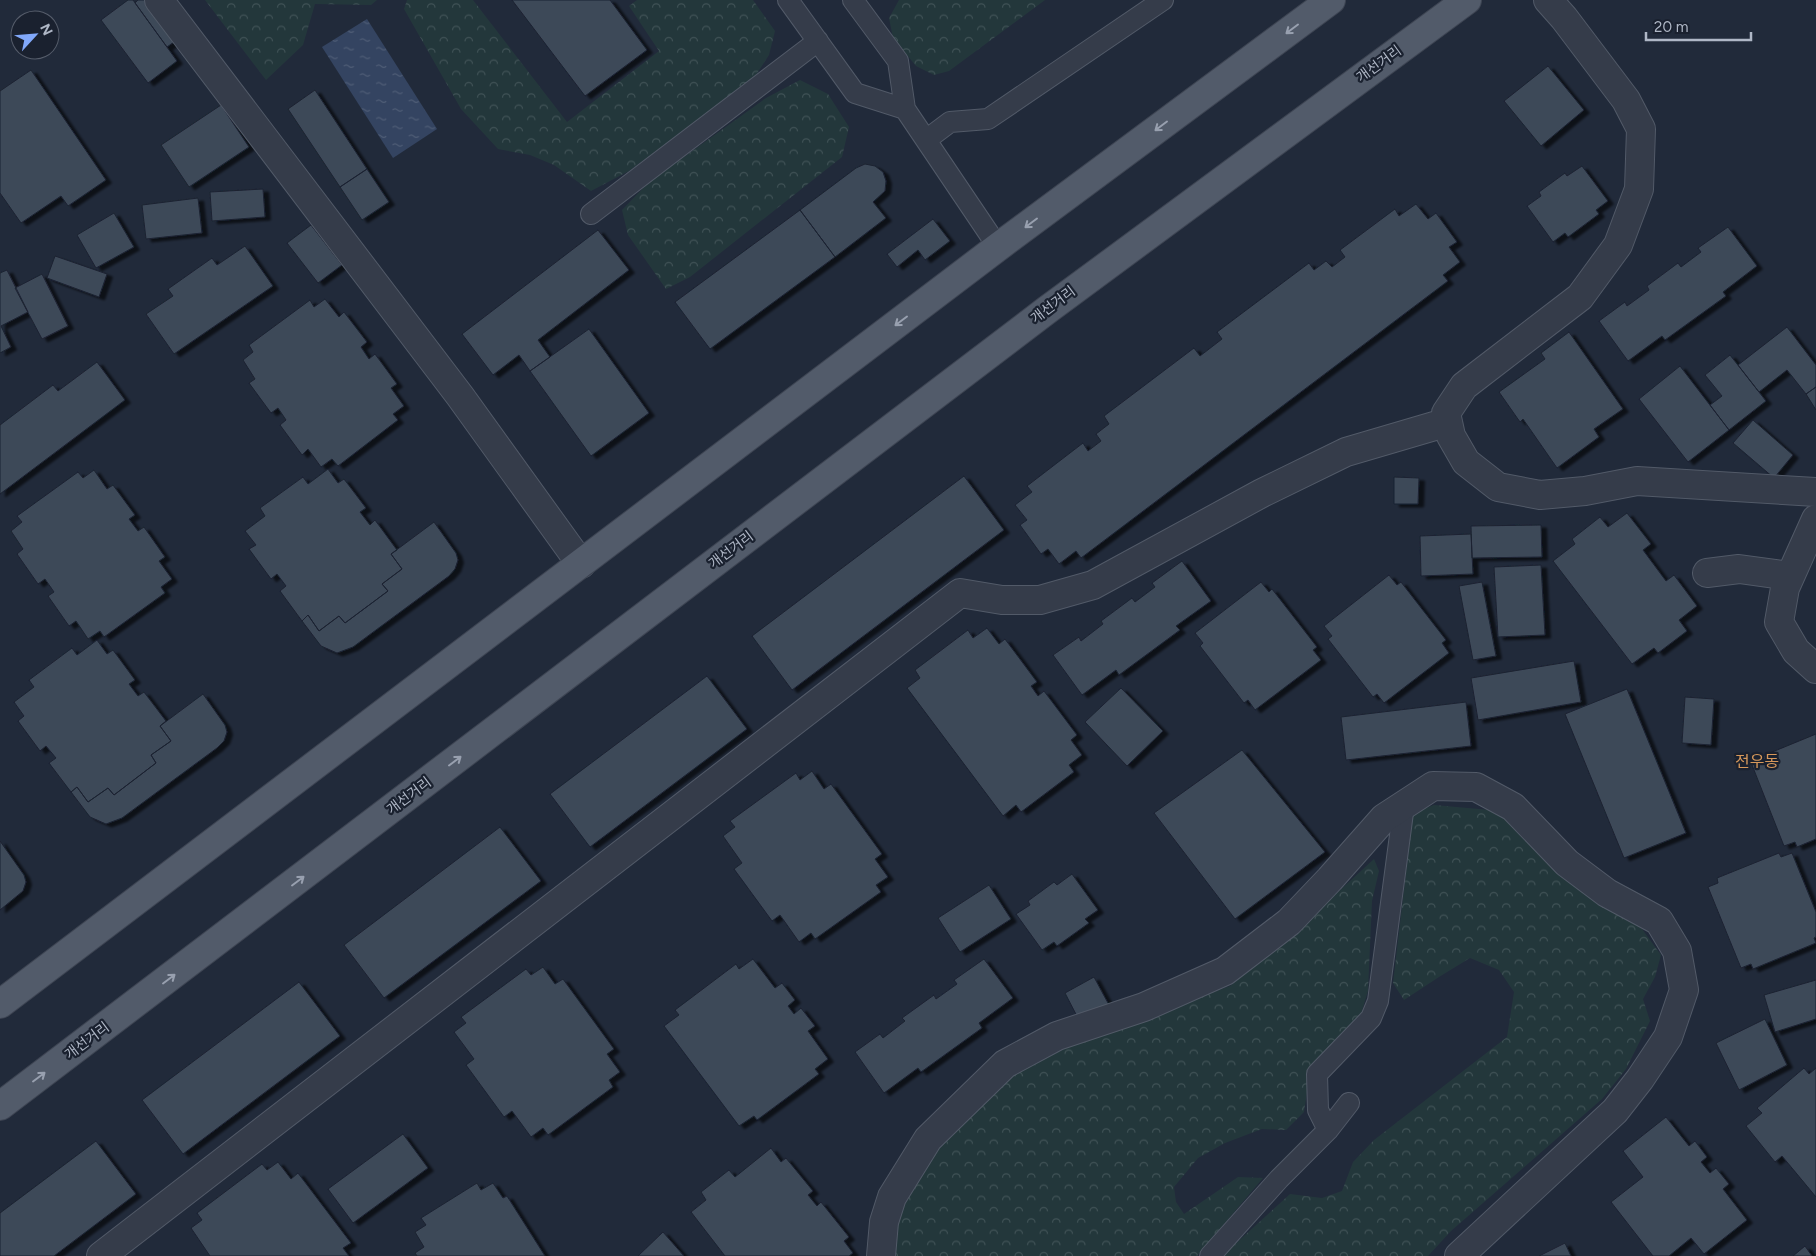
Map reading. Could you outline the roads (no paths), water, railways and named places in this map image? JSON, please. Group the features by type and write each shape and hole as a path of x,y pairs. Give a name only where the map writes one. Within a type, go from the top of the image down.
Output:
{"main road":[{"path":"0,1004 998,247 1331,0"},
{"name":"개선거리","path":"0,1106 1047,310 1467,0"}],"street":[{"path":"158,0 460,396 581,564"},
{"path":"1554,2 1626,100 1641,130 1638,189 1618,245 1580,297 1464,386 1446,413 1451,436 1466,462 1498,487 1540,495 1585,491 1637,481 1816,492"},
{"path":"102,1256 960,593 1002,600 1040,600 1093,584 1262,493 1346,452 1448,422"},
{"path":"1816,520 1784,588 1779,622 1796,651 1816,669"},
{"path":"1707,574 1739,569 1790,576"},
{"path":"881,1256 884,1222 892,1198 928,1139 1005,1064 1057,1036 1144,1007 1225,972 1289,922 1384,818 1433,786 1476,787 1513,807 1567,863 1607,893 1659,921 1677,951 1684,990 1668,1037 1640,1079 1615,1111 1459,1256"}],"lane":[{"path":"788,0 855,94 905,109"},
{"path":"853,0 898,61 905,109 998,247"},
{"path":"926,140 950,122 988,119 1163,0"},
{"path":"591,214 818,41"},
{"path":"1328,1130 1318,1110 1317,1074 1371,1018 1378,1001 1404,805"},
{"path":"1210,1256 1280,1179 1328,1130 1349,1103"}],"water":[{"path":"367,19 437,129 393,158 322,47"}],"district":[{"name":"전우동","path":"1757,761"}]}
